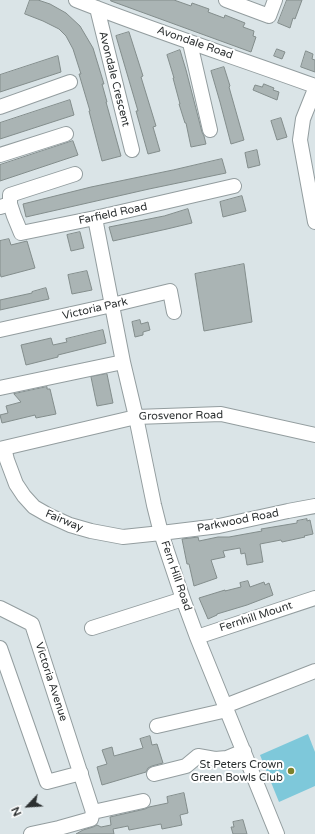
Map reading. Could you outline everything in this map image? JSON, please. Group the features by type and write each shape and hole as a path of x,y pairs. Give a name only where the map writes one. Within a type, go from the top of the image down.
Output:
{"street":[{"name":"Avondale Road","path":"76,0 190,43 253,63 315,88"},
{"path":"226,0 269,16 275,0"},
{"name":"Avondale Crescent","path":"97,8 132,150"},
{"path":"190,43 210,130"},
{"path":"0,107 70,82"},
{"path":"315,88 303,119 300,140 315,222"},
{"path":"0,155 66,134"},
{"name":"Farfield Road","path":"76,174 10,195 5,206 14,216 22,233 234,186"},
{"name":"Fern Hill Road","path":"95,218 122,362 136,417 161,533 197,637 277,834"},
{"name":"Victoria Park","path":"0,330 170,292 174,312"},
{"path":"0,388 122,362"},
{"name":"Grosvenor Road","path":"2,448 136,417 221,414 315,435"},
{"name":"Fairway","path":"2,448 16,484 24,496 34,507 48,515 70,525 91,532 123,537 161,533"},
{"name":"Parkwood Road","path":"161,533 219,526 315,506"},
{"name":"Fernhill Mount","path":"197,637 315,598"},
{"path":"92,628 183,599"},
{"name":"Victoria Avenue","path":"0,608 32,624 81,773 92,815"},
{"path":"0,648 47,782 81,773"},
{"path":"157,726 226,708 315,671"},
{"path":"154,774 186,766 198,756 215,759 227,758 244,751"},
{"path":"31,834 47,832 92,815 143,802"}],"shaded area":[{"name":"St Peters Crown Green Bowls Club","path":"308,734 315,752 315,786 279,802 260,755"}],"building":[{"path":"30,0 38,0 50,4 66,13 80,26 93,48 104,84 102,84 106,102 121,156 102,161 79,74 81,74 73,49 66,36 59,29 25,14"},
{"path":"111,0 174,0 191,6 192,3 209,9 208,12 224,18 225,15 245,23 243,27 254,31 253,36 256,37 251,52"},
{"path":"287,0 302,0 290,28 278,23"},
{"path":"129,32 143,76 141,77 156,126 153,127 160,151 148,154 136,111 138,111 116,36"},
{"path":"277,49 285,52 282,59 274,56"},
{"path":"180,50 206,144 191,147 186,123 179,104 174,78 167,55"},
{"path":"306,51 313,54 312,59 315,60 315,72 301,67"},
{"path":"58,56 61,72 0,92 0,75"},
{"path":"224,67 244,140 231,144 211,71"},
{"path":"264,84 279,92 277,100 253,90 255,85 262,87"},
{"path":"70,100 74,115 0,139 0,123"},
{"path":"281,118 287,137 277,140 271,121"},
{"path":"73,141 78,155 0,181 0,165"},
{"path":"257,150 260,165 248,168 245,153"},
{"path":"222,159 226,173 26,217 23,204 91,187"},
{"path":"242,196 246,211 223,217 220,202"},
{"path":"188,209 192,223 113,241 109,227 164,216"},
{"path":"80,232 84,248 71,251 67,235"},
{"path":"9,239 11,245 27,241 35,268 1,277 0,241"},
{"path":"244,264 252,322 204,331 195,274"},
{"path":"87,271 92,290 72,294 68,275"},
{"path":"46,288 49,299 0,310 0,300 32,293"},
{"path":"140,320 141,324 148,322 150,330 143,332 143,335 135,337 132,322"},
{"path":"103,330 106,343 26,365 21,345 51,338 53,345 67,342 66,339"},
{"path":"107,374 113,403 97,406 91,377"},
{"path":"47,387 47,389 50,389 56,414 36,418 35,415 2,423 0,415 8,413 6,406 21,402 14,394"},
{"path":"307,519 307,521 310,520 313,534 282,542 281,540 260,544 263,562 247,565 245,553 241,554 240,548 223,551 225,557 211,560 217,578 194,586 189,564 187,564 182,539 198,537 199,541 218,537 229,537 262,531 261,529 297,523 297,521"},
{"path":"248,581 250,587 264,582 265,585 269,583 273,595 217,614 208,619 199,598 241,587 240,583"},
{"path":"150,736 152,745 157,744 163,763 148,768 146,772 102,785 97,767 107,764 102,750 112,747 114,756 143,748 140,739"},
{"path":"184,793 188,813 180,815 182,825 162,829 161,824 129,830 128,826 113,829 114,834 76,834 97,825 101,827 111,825 110,817 168,803 167,797"},
{"path":"243,820 247,834 233,834 231,827 234,827 233,822"}],"place":[{"name":"St Peters Crown Green Bowls Club","path":"291,771"}]}
